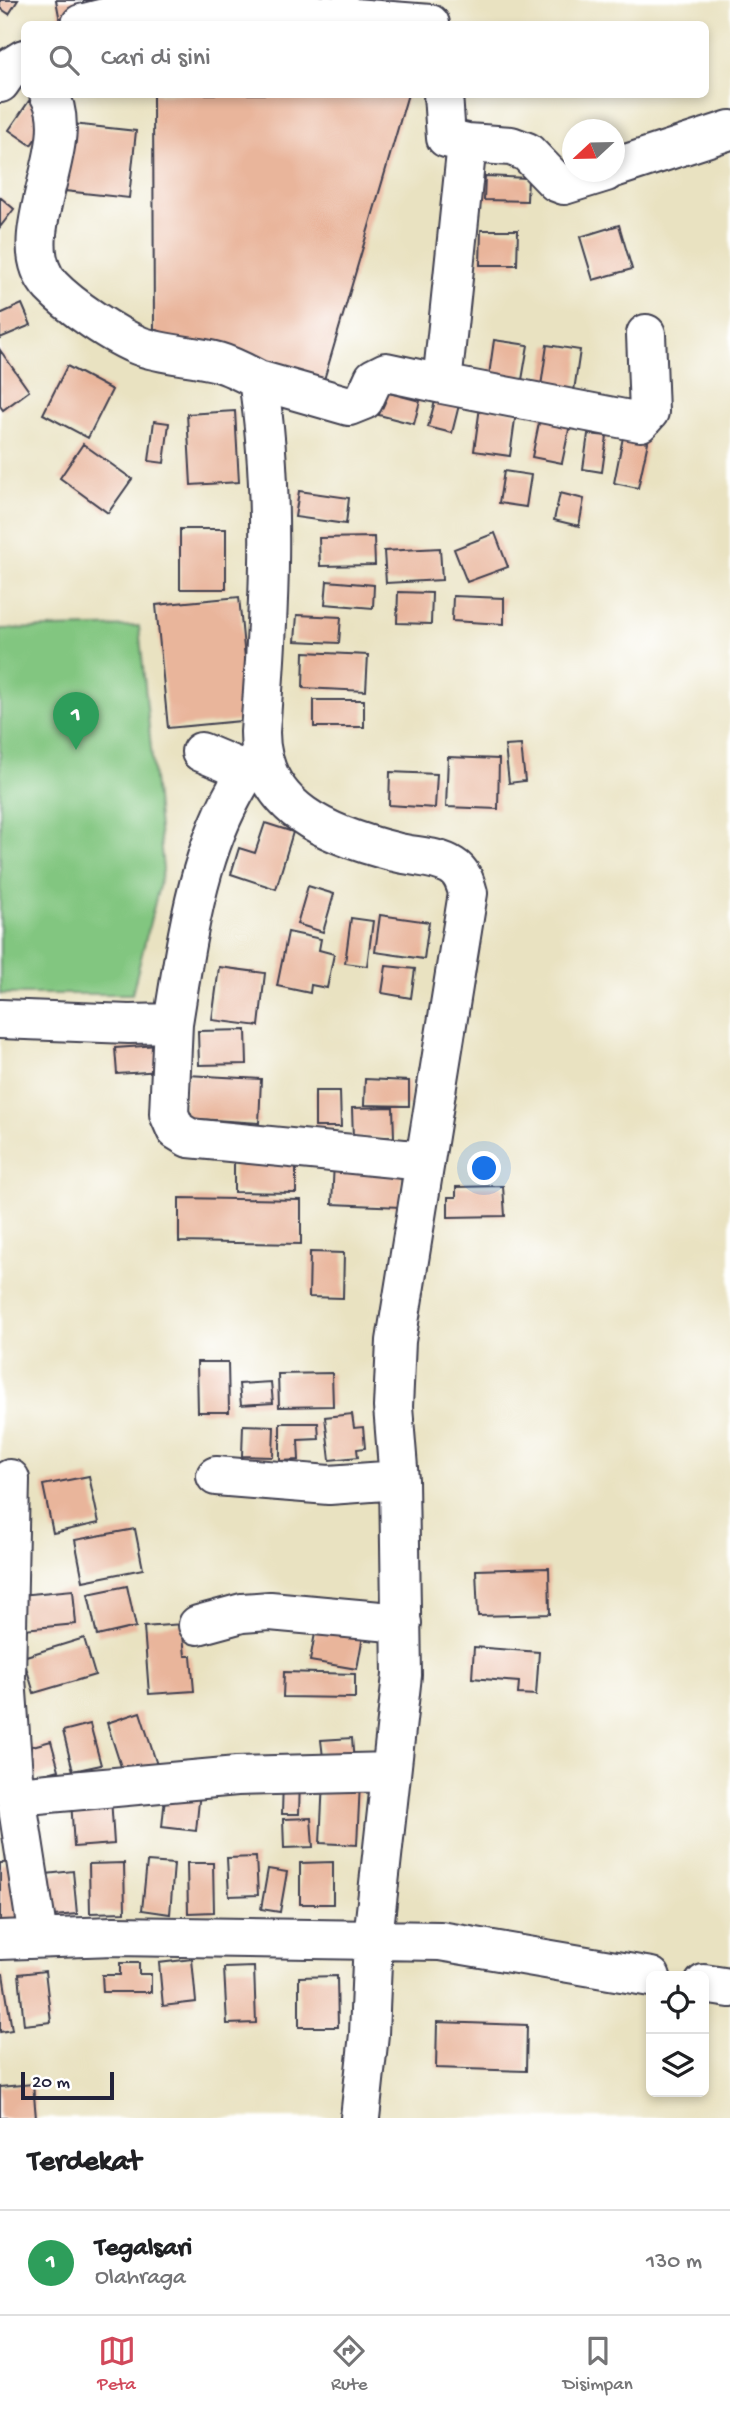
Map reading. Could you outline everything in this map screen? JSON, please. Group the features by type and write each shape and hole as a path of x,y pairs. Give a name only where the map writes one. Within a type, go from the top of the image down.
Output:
{"street":[{"path":"93,21 140,9 227,8 392,21"},
{"path":"52,98 55,103 56,131 36,243 42,275 68,301 139,346 218,362 258,380 349,406 364,400 374,378 386,372 640,422 649,412 646,334"},
{"path":"443,98 446,138 467,143 511,146 527,152 556,182 564,185 574,182"},
{"path":"625,165 730,130"},
{"path":"442,384 467,143"},
{"path":"258,380 265,435 268,593 253,763 208,855 194,899 173,1023 169,1114 176,1130 189,1138 424,1161"},
{"path":"201,752 253,763 306,817 372,845 439,860 452,866 465,880 469,904 396,1341 393,1407 399,1480 402,1675 373,1938 369,2034 359,2118"},
{"path":"0,1018 129,1024 173,1023"},
{"path":"216,1476 329,1485 399,1480"},
{"path":"10,1479 4,1589 6,1678 16,1796 38,1937"},
{"path":"198,1625 242,1613 270,1611 402,1623"},
{"path":"16,1796 237,1776 391,1772"},
{"path":"0,1940 38,1937 373,1938 440,1941 646,1975"},
{"path":"709,1985 730,1988"}],"green space":[{"path":"139,626 163,870 132,994 0,994 0,629"}],"building":[{"path":"0,0 18,0 9,14 0,8"},
{"path":"56,0 92,0 95,14 60,21"},
{"path":"153,98 407,98 321,390 154,336"},
{"path":"29,101 51,116 31,145 9,130"},
{"path":"63,123 136,131 129,198 56,190"},
{"path":"485,176 528,178 527,201 484,200"},
{"path":"0,197 14,209 0,227"},
{"path":"619,225 632,269 593,280 580,237"},
{"path":"481,230 518,230 517,265 480,265"},
{"path":"22,304 31,325 0,338 0,314"},
{"path":"494,340 528,345 522,380 489,375"},
{"path":"547,345 580,350 574,391 541,386"},
{"path":"0,350 29,391 3,410 0,406"},
{"path":"67,366 112,390 88,438 43,414"},
{"path":"385,392 420,401 414,424 379,415"},
{"path":"437,394 460,401 452,433 428,427"},
{"path":"480,407 516,412 510,456 474,451"},
{"path":"235,411 239,482 191,485 187,414"},
{"path":"541,413 571,420 562,463 532,457"},
{"path":"154,421 169,423 164,463 149,461"},
{"path":"588,434 607,436 602,472 583,469"},
{"path":"623,437 648,442 638,488 614,483"},
{"path":"83,444 132,479 108,513 60,478"},
{"path":"504,471 531,475 526,507 499,503"},
{"path":"299,491 349,498 346,524 295,517"},
{"path":"560,493 584,499 579,526 554,520"},
{"path":"180,529 226,529 226,589 180,589"},
{"path":"495,533 508,567 467,582 454,549"},
{"path":"374,537 375,565 320,566 319,538"},
{"path":"440,548 442,580 386,583 384,551"},
{"path":"327,581 374,585 373,608 325,604"},
{"path":"398,592 432,593 431,624 397,623"},
{"path":"453,596 504,598 504,624 452,621"},
{"path":"239,597 251,720 168,728 156,605"},
{"path":"297,615 341,617 339,643 295,641"},
{"path":"304,652 368,655 366,691 303,688"},
{"path":"314,700 364,700 364,727 314,727"},
{"path":"521,745 525,781 509,783 505,746"},
{"path":"448,757 499,759 498,809 446,807"},
{"path":"390,772 437,774 435,808 389,805"},
{"path":"265,823 293,832 276,889 231,874 239,848 255,853"},
{"path":"308,886 334,894 323,932 297,924"},
{"path":"380,915 429,922 424,959 375,952"},
{"path":"351,918 373,921 367,966 345,963"},
{"path":"288,932 321,939 319,950 334,954 327,988 311,985 310,993 277,986"},
{"path":"386,966 415,969 411,998 382,993"},
{"path":"219,967 265,973 259,1026 212,1020"},
{"path":"246,1030 247,1064 199,1065 198,1031"},
{"path":"159,1045 161,1071 117,1074 115,1048"},
{"path":"187,1075 261,1079 259,1123 184,1118"},
{"path":"365,1079 409,1081 409,1106 364,1105"},
{"path":"315,1091 340,1091 341,1127 315,1127"},
{"path":"393,1107 394,1137 353,1138 352,1108"},
{"path":"234,1158 296,1159 296,1193 234,1192"},
{"path":"334,1162 402,1165 401,1207 332,1204"},
{"path":"503,1186 505,1216 448,1217 448,1197 456,1197 456,1187"},
{"path":"179,1198 301,1200 301,1244 179,1242"},
{"path":"310,1252 344,1253 343,1298 309,1297"},
{"path":"197,1362 228,1362 229,1412 198,1412"},
{"path":"332,1373 333,1406 279,1407 278,1374"},
{"path":"271,1382 273,1403 241,1405 239,1384"},
{"path":"352,1414 354,1428 363,1427 365,1448 357,1449 358,1457 330,1460 325,1417"},
{"path":"280,1423 318,1423 319,1439 298,1440 299,1460 280,1461"},
{"path":"243,1425 274,1426 273,1457 242,1456"},
{"path":"89,1476 99,1523 53,1533 43,1485"},
{"path":"135,1529 143,1569 83,1581 75,1540"},
{"path":"549,1568 550,1614 478,1616 476,1570"},
{"path":"127,1586 136,1627 97,1636 88,1594"},
{"path":"73,1590 76,1624 24,1629 20,1595"},
{"path":"317,1622 364,1630 357,1669 310,1661"},
{"path":"182,1624 185,1656 191,1656 194,1691 149,1694 144,1627"},
{"path":"84,1638 95,1675 34,1693 23,1657"},
{"path":"474,1647 539,1652 536,1695 518,1694 519,1682 472,1678"},
{"path":"284,1672 355,1674 355,1698 283,1697"},
{"path":"140,1712 157,1765 124,1776 107,1723"},
{"path":"90,1724 101,1765 73,1771 63,1731"},
{"path":"352,1738 354,1763 324,1766 321,1740"},
{"path":"51,1741 59,1770 26,1779 18,1750"},
{"path":"283,1779 300,1780 299,1814 282,1814"},
{"path":"323,1781 360,1783 357,1845 320,1843"},
{"path":"166,1787 200,1791 196,1831 162,1827"},
{"path":"111,1797 114,1844 74,1847 71,1800"},
{"path":"311,1818 313,1847 284,1848 283,1819"},
{"path":"256,1857 258,1895 229,1896 227,1858"},
{"path":"21,1862 25,1921 0,1922 0,1863"},
{"path":"147,1862 174,1864 170,1914 142,1910"},
{"path":"333,1862 333,1904 300,1904 300,1863"},
{"path":"124,1863 125,1912 90,1913 89,1864"},
{"path":"187,1863 213,1863 214,1912 188,1913"},
{"path":"268,1869 287,1872 280,1912 261,1909"},
{"path":"73,1871 77,1914 41,1917 37,1875"},
{"path":"192,1959 196,2002 163,2006 159,1963"},
{"path":"120,1963 139,1963 139,1974 151,1974 151,1992 103,1992 102,1975 120,1975"},
{"path":"254,1967 256,2023 227,2024 224,1968"},
{"path":"45,1971 51,2022 24,2025 19,1974"},
{"path":"3,1974 12,2030 0,2032 0,1975"},
{"path":"337,1976 338,2027 299,2027 299,1977"},
{"path":"437,2022 527,2025 526,2071 436,2068"},
{"path":"33,2084 36,2118 0,2118 0,2087"}],"place":[{"name":"Tegalsari","path":"76,750"}]}
